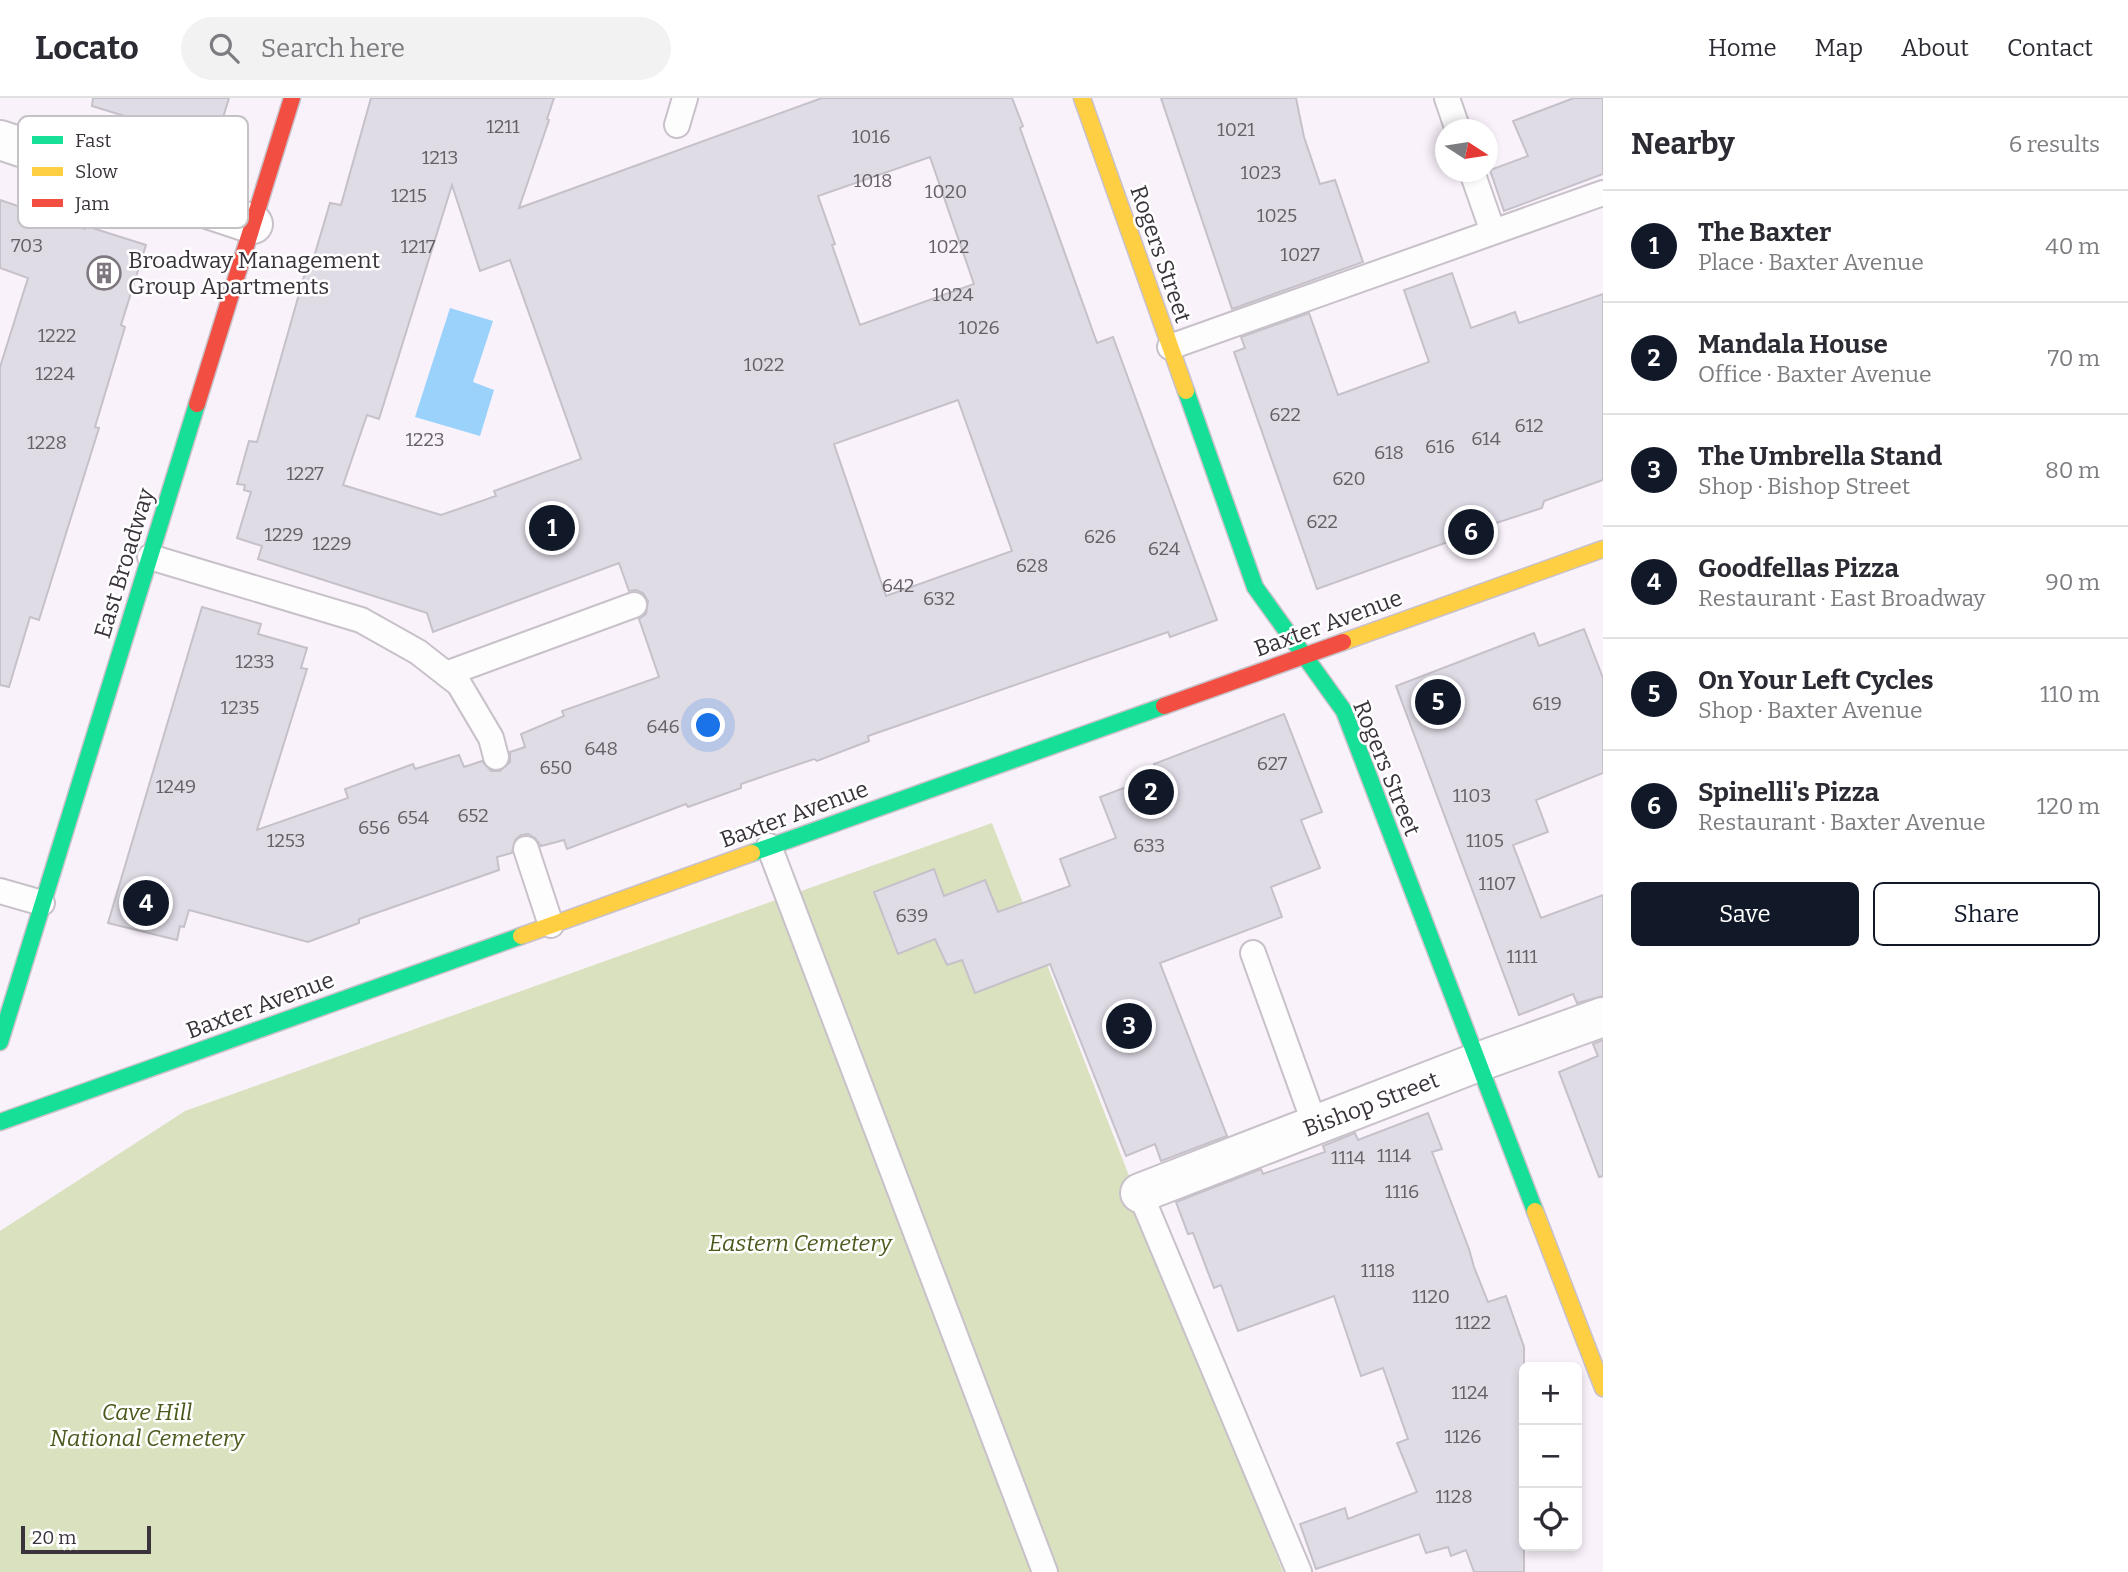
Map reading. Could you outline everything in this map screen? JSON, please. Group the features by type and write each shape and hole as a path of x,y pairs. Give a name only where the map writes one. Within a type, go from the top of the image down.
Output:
{"main road":[{"name":"East Broadway","path":"0,1042 6,1006 43,903 292,98"},
{"name":"Rogers Street","path":"1082,98 1255,587 1344,711 1603,1388"},
{"name":"Baxter Avenue","path":"0,1122 1603,549"}],"street":[{"path":"0,140 18,146"},
{"path":"248,221 253,223"},
{"name":"Bishop Street","path":"1140,1193 1478,1062 1603,1017"}],"lane":[{"path":"677,125 685,98"},
{"path":"1447,98 1454,119"},
{"path":"1476,182 1493,232"},
{"path":"1170,347 1603,193"},
{"path":"150,557 361,620 418,652 459,684 491,738 496,757"},
{"path":"446,674 634,605"},
{"path":"769,846 1045,1572"},
{"path":"526,849 551,925"},
{"path":"0,891 43,903"},
{"path":"1252,953 1315,1125"},
{"path":"1140,1193 1299,1572"}],"green space":[{"name":"Eastern Cemetery","path":"992,823 1283,1572 0,1572 0,1231 185,1111"}],"water":[{"path":"450,308 493,321 473,382 494,390 480,436 415,417"}],"building":[{"path":"93,98 229,98 224,116 124,116 92,106"},
{"path":"371,98 554,98 519,208 822,98 1012,98 1023,126 1020,128 1097,343 1113,337 1217,620 1170,637 1168,632 868,736 869,741 817,761 814,759 741,784 741,788 688,807 686,804 567,849 564,840 541,846 528,834 521,835 515,840 512,853 497,857 499,870 359,919 359,923 308,942 189,910 184,927 180,926 177,940 108,923 202,607 261,624 258,634 307,648 301,668 307,669 257,830 348,798 345,789 413,764 415,769 459,755 464,767 482,761 491,771 500,771 510,762 510,752 525,747 521,734 564,716 562,711 659,677 639,619 646,614 648,601 643,593 629,591 619,563 433,632 427,613 258,559 262,546 237,538 251,492 244,490 245,485 237,484 249,441 257,442 307,266 311,267 330,203 341,205","holes":["930,157 974,284 860,325 818,196","452,185 480,271 510,260 581,459 494,491 496,496 441,515 343,485 367,415 379,419","958,400 1012,551 886,596 834,444"]},
{"path":"1161,98 1296,98 1304,137 1320,184 1335,180 1363,262 1232,309"},
{"path":"1574,98 1603,98 1603,174 1504,211 1494,182 1498,182 1498,167 1528,156 1513,121"},
{"path":"0,200 18,206 18,228 92,228 146,245 121,325 125,327 95,427 99,428 39,620 30,617 9,687 0,685 0,367 28,278 0,268"},
{"path":"1452,273 1471,328 1515,312 1519,323 1603,294 1603,480 1544,501 1542,508 1447,539 1448,542 1317,589 1234,352 1245,348 1241,337 1309,313 1338,395 1429,362 1404,290"},
{"path":"1584,629 1603,678 1603,773 1536,800 1548,832 1513,845 1541,918 1603,895 1603,996 1577,1003 1573,994 1519,1015 1396,686 1534,633 1539,646"},
{"path":"1284,714 1322,812 1301,820 1320,868 1271,887 1282,917 1160,963 1227,1136 1161,1161 1155,1144 1126,1156 1050,964 975,993 962,960 947,965 935,939 898,954 874,892 934,869 944,896 985,880 998,912 1070,886 1060,859 1116,838 1100,797 1158,775 1154,764"},
{"path":"1603,1040 1603,1176 1599,1177 1559,1072 1598,1056 1593,1044"},
{"path":"1428,1113 1442,1149 1432,1152 1488,1302 1506,1296 1524,1347 1524,1362 1519,1362 1519,1551 1524,1551 1524,1572 1474,1572 1466,1550 1451,1556 1448,1547 1426,1553 1419,1534 1316,1569 1300,1524 1345,1508 1348,1519 1417,1492 1397,1443 1408,1439 1383,1368 1361,1376 1334,1296 1238,1331 1221,1285 1214,1288 1193,1233 1188,1234 1176,1202 1261,1169 1263,1174 1325,1152 1323,1146 1355,1133 1358,1140"}],"traffic: fast":[{"path":"1186,391 1255,587 1344,711 1535,1211"},
{"path":"0,1042 197,404"},
{"path":"752,853 1164,706"},
{"path":"0,1122 521,936"}],"traffic: slow":[{"path":"1082,98 1186,391"},
{"path":"1343,642 1603,549"},
{"path":"521,936 752,853"},
{"path":"1535,1211 1603,1388"}],"traffic: jam":[{"path":"197,404 292,98"},
{"path":"1164,706 1343,642"}],"place":[{"name":"Broadway Management Group Apartments","path":"104,273"},
{"name":"The Baxter","path":"552,528"},
{"name":"Spinelli's Pizza","path":"1471,532"},
{"name":"On Your Left Cycles","path":"1438,702"},
{"name":"Mandala House","path":"1151,792"},
{"name":"Goodfellas Pizza","path":"146,903"},
{"name":"The Umbrella Stand","path":"1129,1026"}],"park label":[{"name":"Cave Hill National Cemetery","path":"147,1425"}]}
